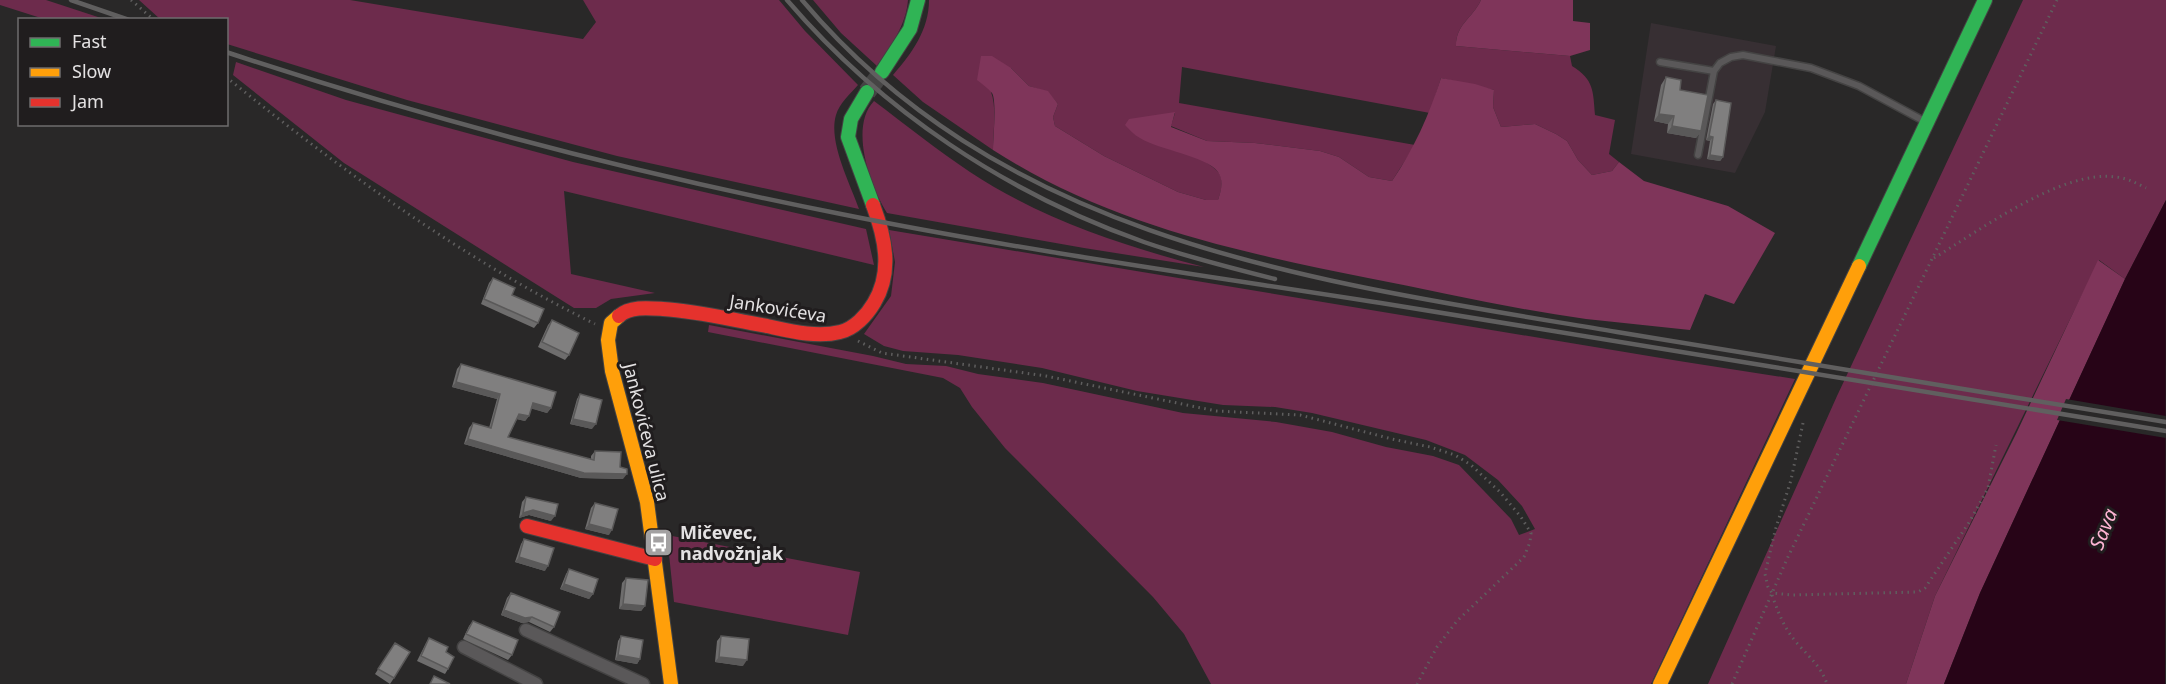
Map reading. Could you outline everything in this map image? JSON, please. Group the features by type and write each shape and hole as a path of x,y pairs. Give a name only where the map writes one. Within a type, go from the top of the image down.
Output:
{"main road":[{"path":"882,72 906,39 913,24 918,0"},
{"path":"1660,684 1985,0"},
{"name":"Jankovićeva","path":"609,331 618,313 628,308 648,306 808,335 840,333 848,330 863,317 881,291 886,271 883,238 848,137 848,125 852,114 867,92"},
{"name":"Jankovićeva ulica","path":"609,331 610,361 650,517 671,684"},
{"path":"527,526 655,559"}],"street":[{"path":"526,630 643,684"},
{"path":"464,647 536,684"}],"lane":[{"path":"1698,155 1714,71 1720,63 1731,57 1743,55 1811,68 1859,86 1928,124"},
{"path":"1660,62 1714,71"}],"path":[{"path":"130,0 152,18"},
{"path":"1732,684 1860,406 2057,0"},
{"path":"228,79 342,167 441,235 568,311 609,331"},
{"path":"1932,259 2040,194 2087,178 2114,176 2129,179 2146,188"},
{"path":"840,333 882,353 1046,376 1216,411 1299,415 1455,455 1471,465 1500,492 1531,533 1530,542 1524,557 1457,621 1437,647 1417,684"},
{"path":"1804,420 1791,480 1775,531 1765,574 1782,621 1823,674 1827,684"},
{"path":"1772,593 1792,595 1918,592 1925,588 1970,521 1988,488 1996,445"}],"shaded area":[{"path":"0,0 46,0 101,18 41,18 0,5"},
{"path":"139,0 350,0 583,39 596,22 583,0 779,0 805,31 858,85 840,107 834,126 837,150 859,209 617,156 407,100 228,44 228,18 159,18"},
{"path":"813,0 908,0 901,27 877,66 841,33"},
{"path":"929,0 1481,0 1459,32 1456,46 1570,56 1572,66 1585,76 1591,86 1595,115 1615,120 1609,154 1619,162 1612,171 1592,175 1578,160 1567,141 1556,134 1535,124 1501,127 1493,107 1494,90 1441,78 1430,113 1182,67 1179,103 1415,145 1392,181 1369,177 1339,157 1320,151 1255,143 1207,141 1171,126 1175,113 1129,120 1191,153 1219,173 1222,183 1218,200 1206,200 1178,192 1104,156 1055,126 1053,117 1058,104 1048,92 1029,86 1011,68 991,92 994,112 993,150 923,102 893,75 907,58 923,31"},
{"path":"1481,0 1573,0 1573,21 1590,23 1590,50 1570,56 1456,46 1459,32"},
{"path":"2023,0 2166,0 2166,200 2125,279 2099,260 1935,596 1906,684 1708,684 1837,396"},
{"path":"1651,23 1776,46 1765,112 1735,173 1631,154"},
{"path":"981,56 992,56 1011,68 1029,86 1048,91 1058,104 1053,117 1055,126 1104,156 1178,192 1206,200 1218,200 1221,182 1218,172 1212,166 1193,157 1138,137 1125,125 1129,119 1175,112 1171,127 1207,141 1255,143 1320,151 1339,157 1369,177 1392,181 1420,131 1441,78 1494,90 1493,107 1501,127 1535,124 1556,134 1567,141 1578,160 1592,175 1612,171 1619,162 1644,181 1728,206 1775,233 1734,304 1705,294 1690,330 1586,319 1531,310 1270,257 1174,232 1128,216 1082,198 1037,176 993,150 995,111 993,97 992,93 977,80"},
{"path":"236,62 346,100 573,162 866,229 874,265 564,191 571,274 655,293 611,299 596,308 574,308 344,163 233,75"},
{"path":"874,101 970,172 1025,204 1113,240 1204,267 887,213 869,173 863,141 863,126 867,112"},
{"path":"889,230 1795,379 1651,684 1211,684 1184,634 1153,597 1005,448 972,407 960,388 943,378 708,332 709,325 906,364 946,366 978,374 1043,383 1183,413 1276,422 1332,432 1386,447 1433,456 1459,465 1511,519 1519,535 1535,529 1522,506 1498,480 1465,455 1426,440 1312,413 1275,407 1223,405 1137,391 1042,368 958,355 903,351 884,346 864,334 891,296 895,262"},
{"path":"2098,260 2125,279 1980,593 1944,684 1906,684 1935,596 2016,434"},
{"path":"667,535 860,572 848,635 674,602"}],"water":[{"name":"Sava","path":"2166,200 2165,684 1944,684 1980,593 2125,279"}],"pier":[{"path":"2066,399 2166,416 2166,438 2057,420"}],"building":[{"path":"1666,77 1681,80 1680,90 1708,95 1701,131 1672,126 1674,116 1659,114"},
{"path":"1716,100 1731,103 1723,157 1710,155 1713,137 1709,136"},
{"path":"493,278 515,288 512,295 544,309 538,323 484,299"},
{"path":"552,320 579,333 569,355 542,342"},
{"path":"461,364 556,392 551,408 533,403 529,416 519,414 508,437 594,460 595,451 621,452 620,467 627,469 627,474 584,473 468,439 473,423 491,428 500,394 456,382"},
{"path":"580,394 602,400 596,424 573,419"},
{"path":"526,497 558,504 555,516 533,510 523,513"},
{"path":"595,503 618,509 612,530 589,524"},
{"path":"524,539 554,548 548,566 519,557"},
{"path":"569,569 598,579 593,594 564,584"},
{"path":"626,578 648,580 645,606 623,604"},
{"path":"511,593 560,612 554,627 532,617 525,618 504,610"},
{"path":"473,621 518,640 512,655 466,634"},
{"path":"621,636 643,640 640,659 618,655"},
{"path":"721,636 749,639 747,660 719,657"},
{"path":"429,638 448,647 446,652 454,657 448,669 421,656"},
{"path":"395,643 410,652 394,678 378,669"},
{"path":"434,676 450,684 430,684"}],"tunnel":[{"path":"867,92 882,72"}],"railway":[{"path":"71,0 123,18"},
{"path":"787,0 863,78 949,144 995,173 1043,199 1144,242 1275,279"},
{"path":"802,0 884,83 975,148 1073,200 1176,239 1284,270 1394,293 1686,344 2166,422"},
{"path":"228,53 378,100 531,143 686,181 841,214 1043,251 1381,303 2166,431"}],"traffic: fast":[{"path":"882,72 910,29 918,0"},
{"path":"1859,266 1985,0"},
{"path":"867,92 851,119 848,137 873,205"}],"traffic: slow":[{"path":"1660,684 1859,266"},
{"path":"619,316 611,323 608,340 612,371 647,502 671,684"}],"traffic: jam":[{"path":"619,316 634,309 646,308 702,314 804,333 831,334 845,330 855,325 868,312 884,279 884,242 873,205"},
{"path":"527,526 655,559"}],"place":[{"name":"Mičevec, nadvožnjak","path":"659,542"}]}
